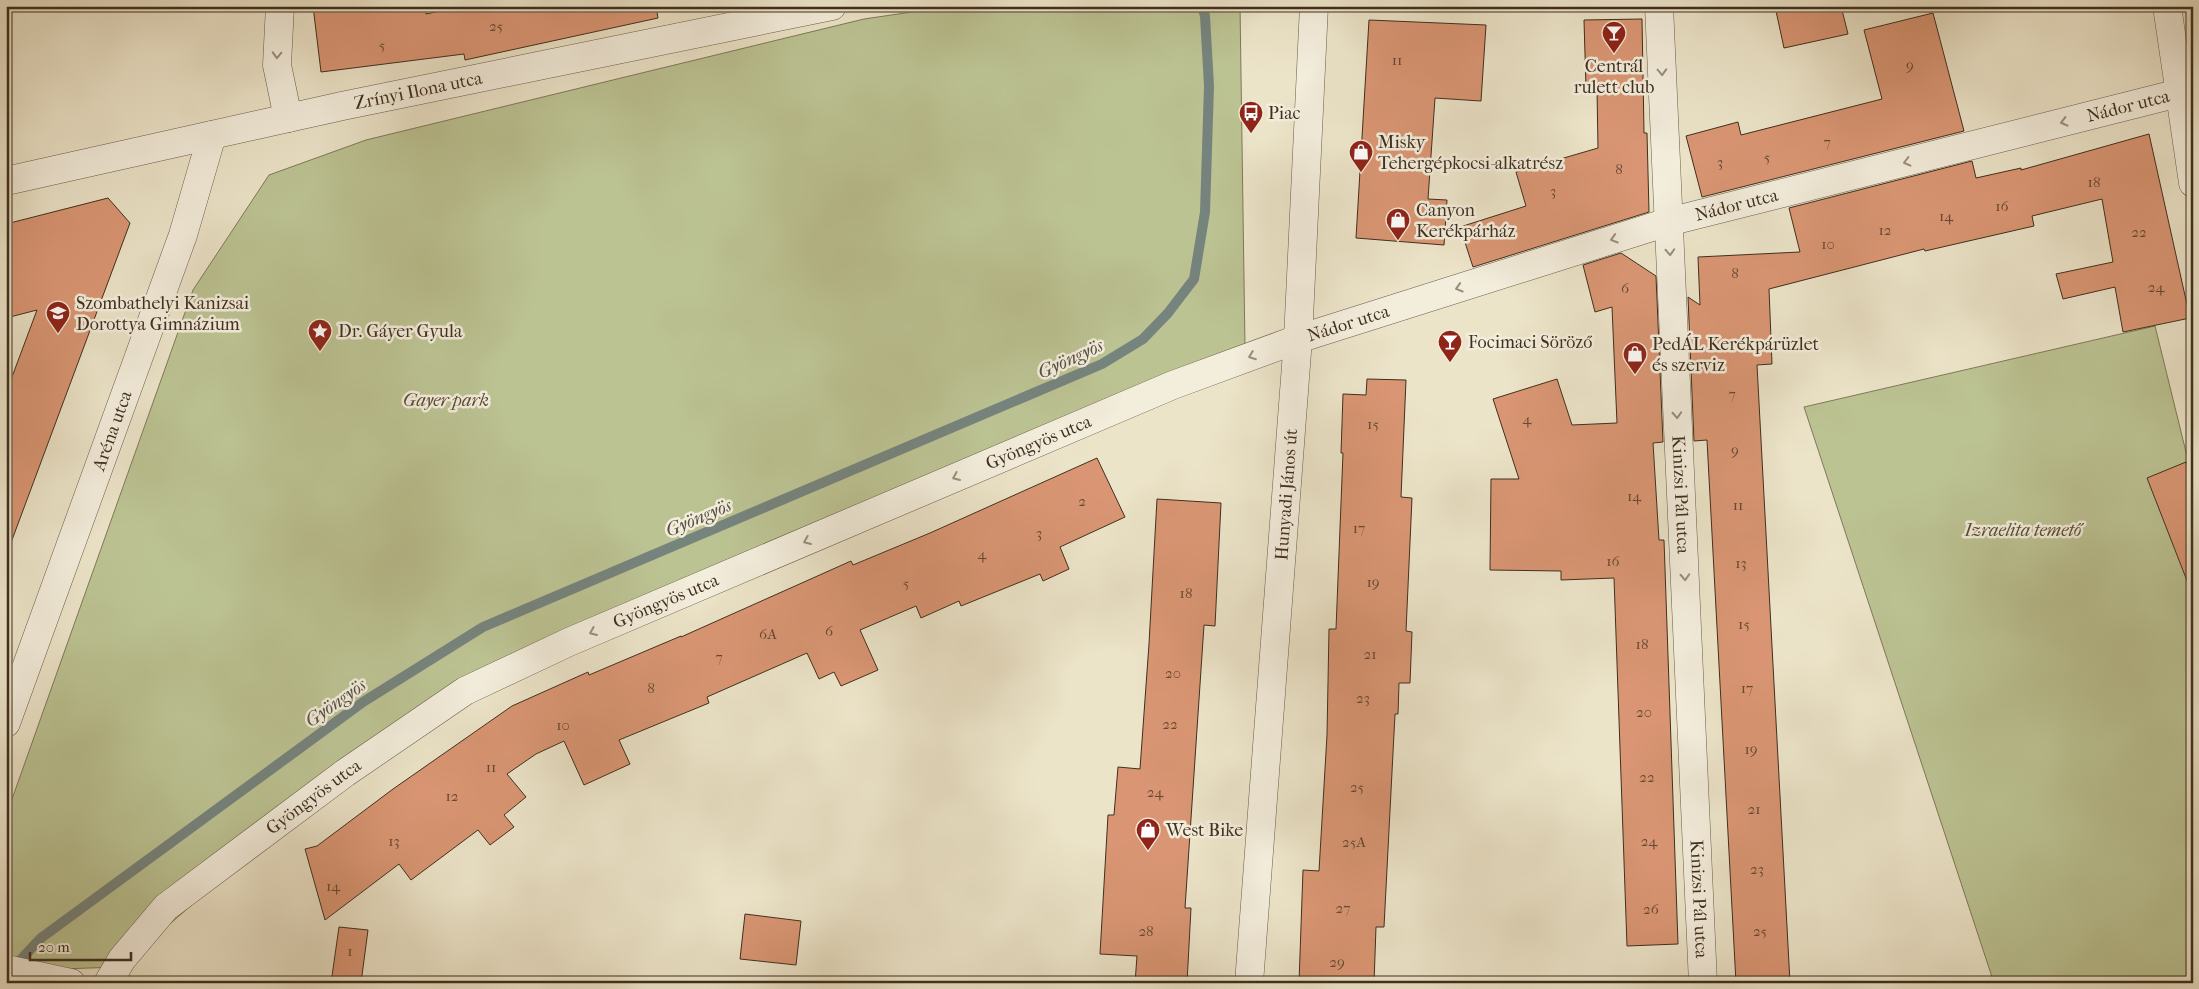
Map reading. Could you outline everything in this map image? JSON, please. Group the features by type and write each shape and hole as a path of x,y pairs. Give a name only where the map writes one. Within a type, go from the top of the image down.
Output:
{"street":[{"path":"280,6 277,66 288,118"},
{"name":"Zrínyi Ilona utca","path":"6,181 288,118 832,6"},
{"name":"Hunyadi János út","path":"1249,983 1298,339 1314,6"},
{"name":"Kinizsi Pál utca","path":"1660,6 1668,222 1703,983"},
{"path":"2167,6 2193,183"},
{"name":"Nádor utca","path":"1298,339 1668,222 2179,93"},
{"name":"Aréna utca","path":"6,723 183,235 212,135"},
{"name":"Gyöngyös utca","path":"108,983 122,959 166,907 344,772 465,691 569,642 1173,385 1298,339"},
{"path":"6,969 61,981"}],"green space":[{"name":"Gayer park","path":"953,6 1240,6 1245,347 595,631 342,775 120,967 29,970 6,955 6,816 193,290 269,175 366,140 864,19"},
{"name":"Izraelita temető","path":"2155,326 2186,452 2193,466 2193,983 1994,983 1804,407"}],"building":[{"path":"313,6 425,6 426,14 464,6 656,6 658,18 465,60 464,54 321,72"},
{"path":"1797,6 1841,6 1848,34 1784,48 1776,11"},
{"path":"1933,13 1964,131 1702,197 1686,136 1738,122 1741,135 1882,99 1864,30"},
{"path":"1642,19 1644,133 1647,133 1649,212 1473,267 1460,227 1526,206 1516,172 1598,148 1597,89 1586,89 1584,20"},
{"path":"1369,20 1486,25 1481,101 1435,98 1428,199 1447,200 1444,245 1356,238"},
{"path":"2149,134 2190,318 2123,332 2115,287 2063,299 2056,274 2113,262 2102,199 2032,216 2034,226 1925,251 1924,249 1769,289 1772,364 1757,365 1790,983 1736,983 1707,440 1694,441 1688,297 1700,305 1698,257 1800,252 1789,208 1972,161 1976,178 2021,168 2021,170"},
{"name":"Szombathelyi Kanizsai Dorottya Gimnázium","path":"108,198 130,223 9,548 6,547 6,393 37,310 6,318 6,224"},
{"path":"1621,253 1656,276 1663,442 1653,443 1659,540 1664,540 1678,944 1627,946 1614,578 1561,580 1561,571 1490,570 1491,479 1519,479 1493,399 1557,379 1572,425 1617,423 1612,307 1595,312 1583,265"},
{"path":"1367,379 1406,380 1401,497 1412,498 1406,631 1412,632 1410,683 1399,683 1398,714 1395,714 1384,927 1376,927 1374,983 1299,983 1303,870 1319,871 1327,735 1329,629 1336,629 1343,453 1341,453 1343,394 1366,395"},
{"path":"1097,458 1125,517 1060,547 1069,569 1043,581 1040,574 961,606 959,601 921,618 916,606 860,630 878,670 841,686 834,672 819,679 807,653 707,697 709,703 619,740 630,764 584,785 564,741 536,754 507,774 526,797 504,815 514,827 490,845 478,830 411,880 399,864 325,920 305,849 317,846 393,789 512,706 588,672 589,675 681,637 851,561 853,565 930,533"},
{"path":"2186,462 2193,479 2193,590 2191,591 2147,478"},
{"path":"1157,499 1221,503 1215,626 1204,625 1185,908 1191,908 1187,983 1135,983 1137,956 1100,954 1108,815 1114,815 1118,767 1140,769"},
{"path":"745,914 801,921 796,965 740,959"},
{"path":"339,927 368,930 361,983 331,983"}],"waterway":[{"name":"Gyöngyös","path":"13,968 41,938 363,702 483,627 1102,364 1143,339 1168,313 1194,279 1205,212 1209,86 1205,16 1202,6"}],"place":[{"name":"Centrál rulett club","path":"1614,54"},
{"name":"Piac","path":"1251,134"},
{"name":"Misky Tehergépkocsi-alkatrész","path":"1361,173"},
{"name":"Canyon Kerékpárház","path":"1398,241"},
{"name":"Szombathelyi Kanizsai Dorottya Gimnázium","path":"58,334"},
{"name":"Dr. Gáyer Gyula","path":"320,352"},
{"name":"Focimaci Söröző","path":"1450,363"},
{"name":"PedÁL Kerékpárüzlet és szerviz","path":"1635,375"},
{"name":"West Bike","path":"1148,851"}]}
